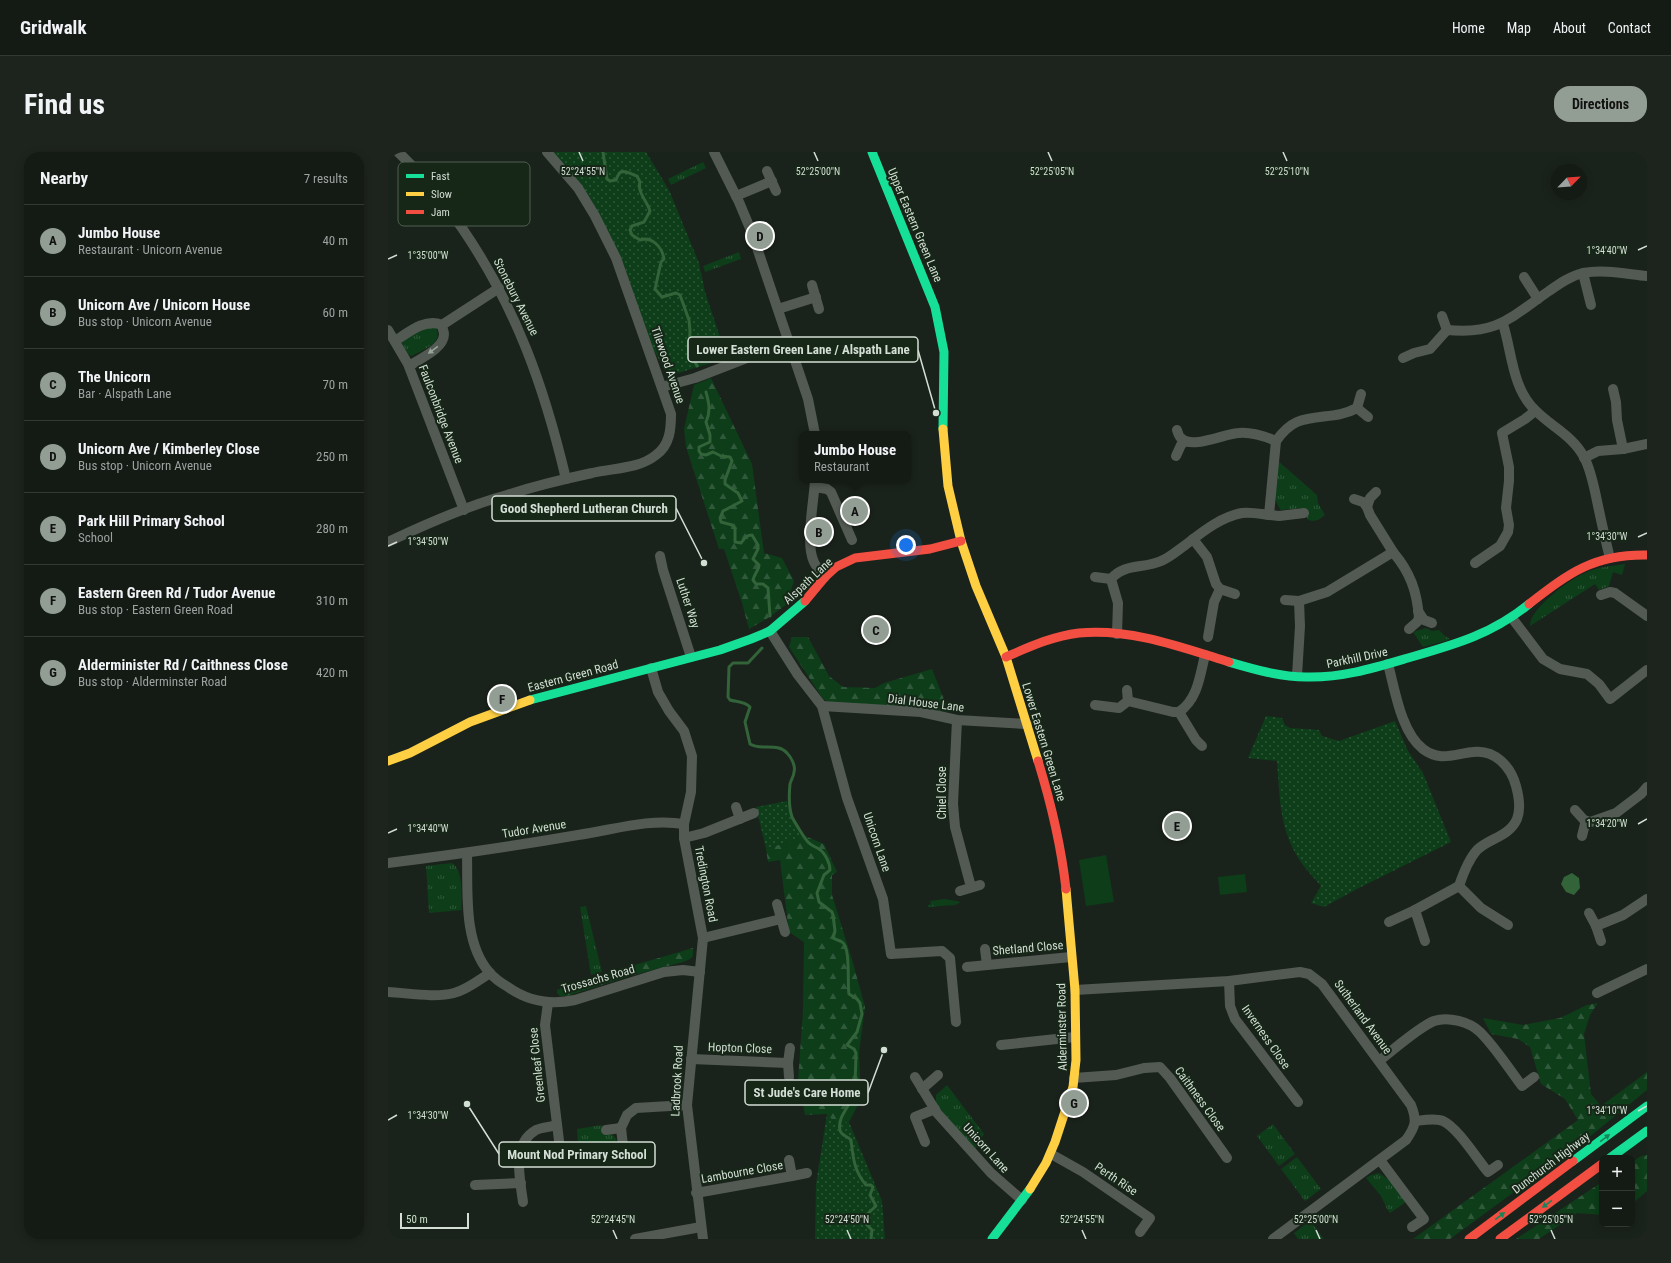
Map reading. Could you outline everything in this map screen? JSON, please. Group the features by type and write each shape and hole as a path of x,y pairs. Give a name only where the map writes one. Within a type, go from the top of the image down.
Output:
{"main road":[{"name":"Upper Eastern Green Lane","path":"872,152 935,307 944,352 943,440 948,486 961,541"},
{"name":"Alspath Lane","path":"766,632 807,599 825,577 836,567 855,558 930,549 961,541"},
{"name":"Lower Eastern Green Lane","path":"961,541 976,586 1006,657 1050,799 1062,857 1068,912"},
{"name":"Parkhill Drive","path":"1006,657 1042,642 1079,634 1117,634 1160,642 1244,666 1298,676 1336,676 1450,647 1473,638 1512,618 1563,577 1589,564 1623,555 1647,555"},
{"name":"Eastern Green Road","path":"388,761 410,753 470,722 508,707 553,693 720,650 766,632"},
{"name":"Alderminster Road","path":"992,1239 1022,1200 1051,1154 1070,1096 1076,1060 1075,990 1068,912"},
{"name":"Dunchurch Highway","path":"1469,1239 1647,1106"},
{"path":"1614,1155 1647,1131"},
{"path":"1627,1155 1647,1142"},
{"path":"1500,1239 1599,1166"},
{"path":"1579,1181 1599,1173"}],"street":[{"name":"Stonebury Avenue","path":"398,152 407,162"},
{"name":"Tilewood Avenue","path":"388,542 464,510 505,495 566,478 638,464 648,460 660,451 669,437 671,414 616,258 595,216 578,188 547,152"},
{"path":"714,152 736,196 752,233 808,399 814,431"},
{"path":"767,171 776,192"},
{"path":"736,196 772,181"},
{"name":"Stonebury Avenue","path":"461,226 499,288 524,339 556,434 566,478"},
{"path":"1447,330 1478,331 1503,324 1564,280 1583,273 1611,272 1647,276"},
{"path":"1583,273 1591,305"},
{"path":"1524,277 1538,299"},
{"path":"812,286 819,308"},
{"path":"395,341 424,324 431,322 442,325 499,288"},
{"path":"778,309 816,297"},
{"path":"1442,316 1447,330"},
{"path":"1503,324 1518,383 1524,394 1535,411 1564,433 1575,444 1584,458 1594,490 1610,558"},
{"path":"409,366 438,348 444,335 442,325"},
{"name":"Faulconbridge Avenue","path":"388,330 409,366 464,510"},
{"path":"1402,358 1430,349 1447,330"},
{"path":"662,387 700,376 788,342"},
{"path":"1613,389 1623,449"},
{"path":"1270,515 1276,441 1283,432 1295,423 1308,419 1331,417 1349,413 1357,408 1361,394"},
{"path":"1357,408 1368,417"},
{"path":"1475,563 1500,546 1508,532 1506,508 1509,467 1502,433 1535,411"},
{"path":"1177,430 1181,438 1185,441 1205,441 1239,432 1266,437 1276,441"},
{"path":"1176,456 1181,444 1185,441"},
{"path":"1584,458 1598,451 1623,449 1647,444"},
{"path":"825,577 814,563 811,553 810,539 815,484 831,492 852,540"},
{"path":"1367,507 1370,498 1376,492"},
{"path":"1354,499 1363,502 1367,507 1370,515 1393,552 1408,572 1413,583 1419,618 1417,622 1409,629"},
{"path":"1111,580 1125,568 1143,567 1163,561 1220,521 1235,515 1243,513 1279,516 1304,513"},
{"path":"1193,539 1207,557 1216,584 1220,589 1235,594"},
{"path":"1285,600 1299,601 1327,592 1393,552"},
{"name":"Luther Way","path":"660,556 663,570 691,657"},
{"path":"1095,577 1111,580"},
{"path":"1111,580 1118,603 1117,634"},
{"path":"1208,637 1214,602 1220,589"},
{"path":"1602,595 1610,592 1615,593 1647,616"},
{"path":"1298,676 1300,626 1299,601"},
{"path":"1418,611 1424,620 1432,623"},
{"path":"1512,618 1543,659 1560,668 1587,674 1600,684 1610,700 1628,687 1647,670"},
{"name":"Unicorn Lane","path":"766,632 822,706 847,798 883,899 891,954 942,951 950,958 956,1022"},
{"path":"1128,700 1173,712 1179,712 1191,700 1197,687 1205,654"},
{"path":"1388,664 1403,719 1415,741 1432,755 1441,757 1450,757 1472,752 1489,754 1505,764 1513,777 1519,797 1517,819 1507,832 1477,850 1469,861 1459,886 1415,910 1389,922"},
{"name":"Tredington Road","path":"651,668 658,692 669,711 684,731 692,756 691,792 684,824 684,838 703,938 703,949"},
{"path":"1127,690 1128,700"},
{"path":"1095,706 1119,708 1128,700"},
{"name":"Dial House Lane","path":"822,706 921,712 958,720 1027,724"},
{"path":"1179,712 1196,740 1202,746"},
{"name":"Chiel Close","path":"958,720 954,812 955,827 976,886 960,891"},
{"path":"1582,836 1585,824 1616,813 1641,794 1647,787"},
{"path":"736,807 740,819"},
{"path":"1575,810 1584,820 1590,822"},
{"path":"684,838 704,833 754,813"},
{"name":"Tudor Avenue","path":"388,863 467,853 594,833 639,824 670,821 684,824"},
{"name":"Trossachs Road","path":"467,853 472,939 483,964 490,973 512,990 523,996 548,1003 560,1003 575,1000 664,972 683,970 700,972"},
{"path":"1459,886 1481,908 1508,925"},
{"path":"1596,926 1623,915 1647,899"},
{"path":"777,904 785,932"},
{"path":"1415,910 1425,941"},
{"path":"1589,913 1596,926 1601,941"},
{"path":"703,938 781,919"},
{"name":"Ladbrook Road","path":"702,1239 687,1105 703,949"},
{"name":"Shetland Close","path":"985,949 987,965"},
{"name":"Shetland Close","path":"967,967 1072,957"},
{"path":"1597,993 1647,968"},
{"name":"Sutherland Avenue","path":"1075,990 1229,981 1300,972 1309,974 1322,984 1411,1104 1416,1121"},
{"path":"388,992 442,995 455,993 490,973"},
{"name":"Inverness Close","path":"1229,981 1230,1006 1235,1019 1298,1102"},
{"name":"Greenleaf Close","path":"548,1003 545,1025 560,1149"},
{"path":"1379,1061 1428,1024 1442,1019 1451,1019 1468,1025 1480,1032 1522,1086 1534,1077"},
{"path":"1001,1045 1018,1047 1075,1037"},
{"name":"Hopton Close","path":"790,1048 788,1063 790,1077"},
{"name":"Hopton Close","path":"691,1059 788,1063"},
{"name":"Caithness Close","path":"1074,1078 1116,1075 1144,1068 1160,1067 1170,1078 1226,1158"},
{"path":"922,1089 938,1075"},
{"name":"Unicorn Lane","path":"915,1077 935,1110 991,1173 1022,1200"},
{"path":"623,1146 621,1128 626,1115 636,1108 687,1105"},
{"path":"925,1142 915,1117 935,1110"},
{"path":"1273,1239 1406,1140 1416,1121 1443,1121 1454,1128 1488,1172 1498,1165"},
{"path":"523,1202 518,1163 524,1142 536,1130 557,1125"},
{"path":"606,1130 621,1128"},
{"name":"Perth Rise","path":"1051,1154 1083,1172 1150,1218 1140,1232"},
{"name":"Lambourne Close","path":"789,1160 792,1176"},
{"path":"1380,1160 1424,1219 1412,1227"},
{"name":"Lambourne Close","path":"696,1193 807,1173"},
{"path":"475,1185 521,1183"},
{"path":"635,1239 701,1227"}],"green space":[{"path":"553,152 646,152 669,190 699,263 705,292 727,358 675,374 664,368 653,349 621,257 590,198"},
{"path":"703,162 706,168 671,185 668,179"},
{"path":"739,252 741,259 705,272 703,266"},
{"path":"434,324 438,336 433,344 412,356 406,354 403,349 402,342 406,337"},
{"path":"711,378 752,464 764,553 782,558 794,581 786,605 749,629 724,549 719,549 686,447 684,429 694,385"},
{"path":"1277,460 1317,495 1318,503 1325,515 1318,520 1312,521 1308,520 1303,508 1281,510 1275,493"},
{"path":"1625,564 1622,575 1613,572 1609,586 1599,590 1595,584 1530,626 1531,619 1543,603 1570,581 1595,569"},
{"path":"1426,628 1432,631 1439,630 1449,638 1449,640 1423,647 1413,632"},
{"path":"792,637 808,637 829,676 843,687 875,688 884,683 932,669 949,712 910,708 832,704 823,699 789,647"},
{"path":"1266,716 1282,718 1285,725 1290,728 1319,730 1322,736 1339,741 1395,721 1408,751 1423,773 1451,842 1324,907 1311,903 1321,886 1303,865 1289,840 1280,802 1277,761 1248,758"},
{"path":"787,801 791,818 803,837 766,849 756,807"},
{"path":"805,836 824,844 837,872 832,875 832,895 865,1007 859,1053 861,1099 849,1122 835,1123 827,1114 805,1115 798,1080 803,1011 804,942 789,932 780,860 768,862 766,849"},
{"path":"1106,855 1114,902 1086,906 1079,860"},
{"path":"452,863 456,866 460,878 462,910 429,913 426,866"},
{"path":"1245,874 1247,892 1220,895 1218,877"},
{"path":"945,899 961,902 955,905 928,907 928,905 931,904 930,901"},
{"path":"586,906 602,972 591,975 580,907"},
{"path":"693,948 693,956 683,962 630,976 567,996 560,996 557,993 557,990 607,973"},
{"path":"1598,1003 1590,1015 1584,1034 1591,1094 1601,1106 1647,1072 1647,1090 1593,1134 1450,1239 1413,1239 1578,1120 1565,1099 1541,1084 1530,1047 1518,1039 1491,1034 1483,1018 1523,1025 1560,1018 1587,1005"},
{"path":"947,1085 984,1134 975,1150 936,1104 936,1095"},
{"path":"827,1114 835,1123 849,1122 882,1201 885,1239 815,1239 816,1184"},
{"path":"1273,1124 1295,1154 1279,1166 1257,1136"},
{"path":"602,1125 604,1134 612,1134 618,1145 578,1146 577,1129"},
{"path":"1647,1155 1647,1191 1635,1201 1635,1160 1641,1156"},
{"path":"1297,1157 1321,1189 1305,1201 1281,1169"},
{"path":"1379,1173 1391,1181 1406,1202 1390,1213 1381,1196 1366,1178"},
{"path":"1599,1184 1599,1215 1577,1213 1539,1239 1516,1239"},
{"path":"1310,1221 1324,1239 1298,1239 1294,1233"}],"shaded area":[{"path":"1572,873 1579,878 1580,888 1574,895 1566,892 1561,884 1564,877"}],"waterway":[{"path":"603,152 607,179 610,181 616,180 620,172 625,172 637,176 640,182 639,186 641,193 650,211 644,222 632,226 630,230 632,235 640,240 644,239 652,241 661,250 664,259 661,262 655,289 662,297 676,293 680,295 689,320 689,350 697,366"},
{"path":"706,392 709,407 709,414 706,422 710,435 710,442 699,447 699,451 701,454 706,455 713,452 721,456 730,457 732,461 725,484 738,493 742,501 723,511 720,518 721,522 732,525 735,529 735,542 741,543 747,536 752,535 758,545 758,549 753,559 759,567 753,580 756,584 763,584 768,588 770,616"},
{"path":"762,648 748,663 733,663 729,667 728,697 730,700 743,703 750,707 745,722 750,744 759,747 779,748 787,753 792,759 794,764 794,775 790,784 789,796 792,817 807,841 821,851 827,858 829,864 830,870 824,875 817,893 819,902 832,912 835,931 833,938 845,945 848,958 849,994 860,1003 862,1014 857,1032 847,1045 854,1049 856,1053 854,1093 840,1120 840,1130 842,1134 851,1140 853,1158 862,1180 866,1185 871,1185 873,1187 870,1195 876,1206 864,1217 865,1223 872,1230 871,1239"}],"traffic: fast":[{"path":"872,152 935,307 944,352 943,429"},
{"path":"530,700 720,650 751,639 770,631 805,601"},
{"path":"1229,662 1267,672 1296,677 1332,676 1358,672 1471,638 1500,624 1529,604"},
{"path":"1573,1161 1647,1106"},
{"path":"1614,1155 1647,1131"},
{"path":"992,1239 1030,1189"}],"traffic: slow":[{"path":"943,429 948,486 961,541 976,586 1006,657 1038,761"},
{"path":"388,761 410,753 470,722 530,700"},
{"path":"1030,1189 1046,1163 1055,1142 1073,1087 1076,1060 1075,990 1066,889"}],"traffic: jam":[{"path":"805,601 825,577 836,567 855,558 930,549 961,541"},
{"path":"1529,604 1557,583 1597,562 1612,558 1647,555"},
{"path":"1006,657 1041,642 1069,634 1098,632 1117,633 1155,640 1229,662"},
{"path":"1038,761 1055,824 1066,889"},
{"path":"1469,1239 1573,1161"},
{"path":"1500,1239 1599,1166"}],"place":[{"name":"Unicorn Ave / Kimberley Close","path":"760,236"},
{"name":"Lower Eastern Green Lane / Alspath Lane","path":"936,413"},
{"name":"Jumbo House","path":"855,511"},
{"name":"Unicorn Ave / Unicorn House","path":"819,532"},
{"name":"Good Shepherd Lutheran Church","path":"704,563"},
{"name":"The Unicorn","path":"876,630"},
{"name":"Eastern Green Rd / Tudor Avenue","path":"502,699"},
{"name":"Park Hill Primary School","path":"1177,826"},
{"name":"St Jude's Care Home","path":"884,1050"},
{"name":"Alderminister Rd / Caithness Close","path":"1074,1103"},
{"name":"Mount Nod Primary School","path":"467,1104"}]}
